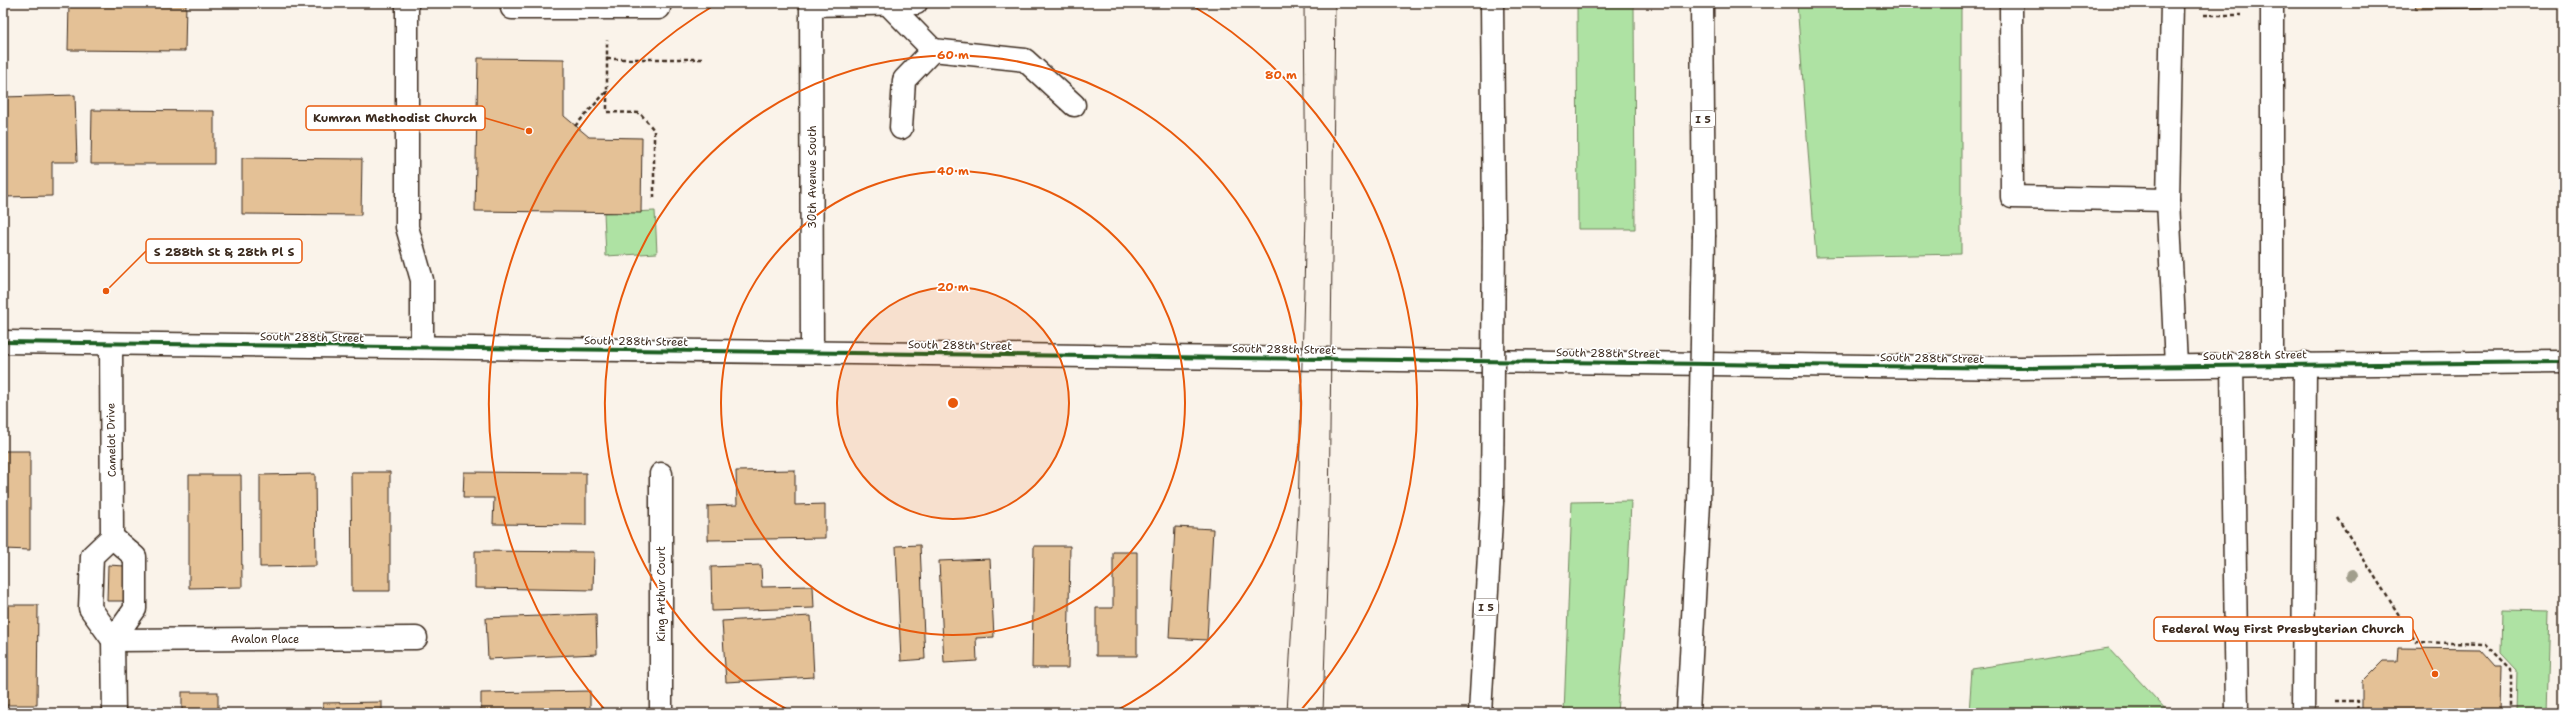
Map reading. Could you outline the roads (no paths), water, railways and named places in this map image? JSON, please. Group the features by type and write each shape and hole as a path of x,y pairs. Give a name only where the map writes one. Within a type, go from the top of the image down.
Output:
{"main road":[{"path":"407,3 407,227 422,280 422,347"},
{"path":"512,3 512,8 607,8 659,8 659,3"},
{"path":"811,4 916,3"},
{"name":"I 5","path":"1480,713 1492,502 1494,227 1492,3"},
{"name":"I 5","path":"1688,713 1699,503 1704,235 1702,3"},
{"path":"2011,3 2012,197 2168,200"},
{"name":"30th Avenue South","path":"811,4 812,352"},
{"path":"888,4 933,50 1025,60 1074,105"},
{"path":"2172,8 2168,200 2176,365"},
{"path":"2272,9 2272,364"},
{"path":"901,128 904,80 933,50"},
{"name":"South 288th Street","path":"3,342 2020,368 2304,363 2564,362"},
{"name":"Camelot Drive","path":"111,344 112,537"},
{"path":"2303,713 2304,363"},
{"path":"2232,364 2237,713"},
{"name":"King Arthur Court","path":"661,474 662,713"},
{"path":"114,640 90,608 92,556 112,537 135,557 135,609 114,640 114,713"},
{"name":"Avalon Place","path":"114,640 416,638"}],"tram line":[{"path":"1287,713 1298,511 1306,215 1304,3"},
{"path":"1323,713 1329,516 1335,3"}],"place":[{"name":"Kumran Methodist Church","path":"529,131"},
{"name":"S 288th St & 28th Pl S","path":"106,291"},
{"name":"Federal Way First Presbyterian Church","path":"2435,674"}]}
